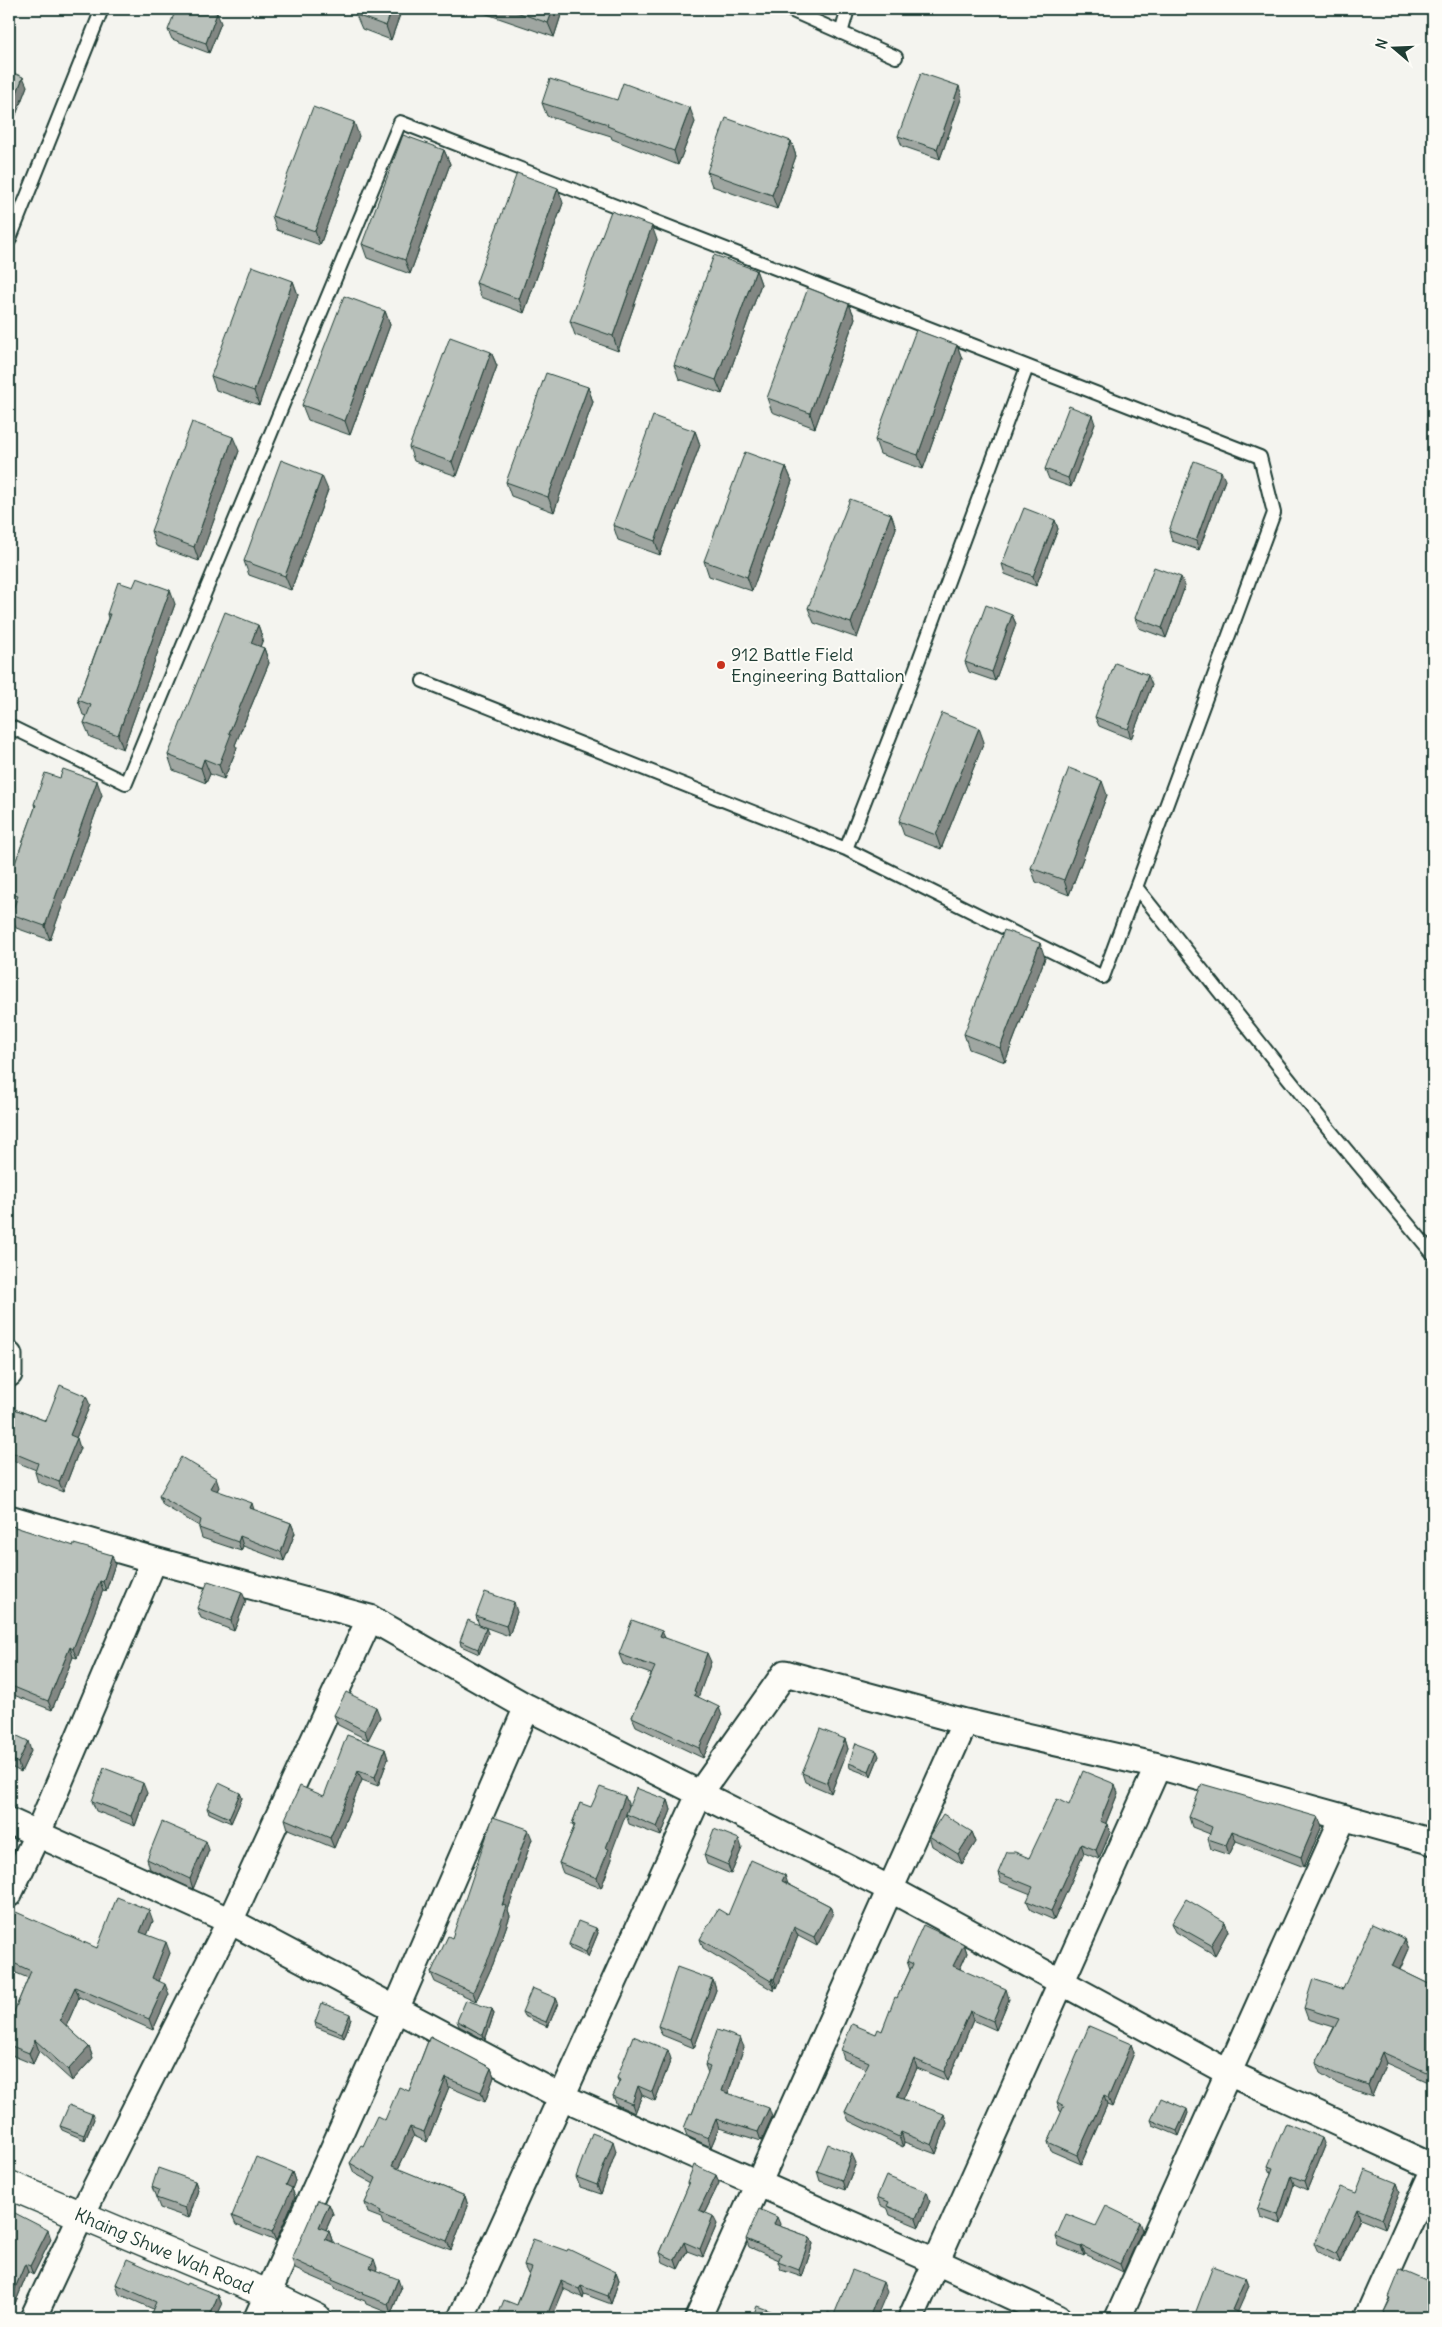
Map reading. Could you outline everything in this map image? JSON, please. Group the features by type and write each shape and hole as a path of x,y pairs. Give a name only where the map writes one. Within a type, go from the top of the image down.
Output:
{"street":[{"path":"9,1355 9,1374"},
{"path":"9,1518 154,1560 370,1618 527,1707 890,1889 1229,2073 1433,2167"},
{"path":"9,1894 37,1835 154,1560"},
{"path":"33,2318 81,2216 230,1921 370,1618"},
{"path":"461,2318 560,2096 700,1793 785,1673 965,1722 1158,1766 1433,1842"},
{"path":"262,2306 396,2009 527,1707"},
{"path":"698,2318 965,1722"},
{"path":"911,2318 1158,1766"},
{"path":"1118,2318 1343,1818"},
{"path":"9,1821 230,1921 560,2096 937,2262 1058,2318"},
{"path":"1367,2318 1433,2171"},
{"name":"Khaing Shwe Wah Road","path":"9,2185 81,2216 262,2306 317,2318"}],"lane":[{"path":"9,241 102,9"},
{"path":"788,9 896,57"},
{"path":"841,33 848,9"},
{"path":"9,726 126,783 400,122 1260,457 1274,513 1103,976 846,849 423,681"},
{"path":"846,849 903,703 1027,366"},
{"path":"1136,887 1328,1128 1433,1254"}],"building":[{"path":"176,9 205,9 217,13 206,43 168,30"},
{"path":"359,9 392,9 386,26 356,15"},
{"path":"508,9 553,9 548,23"},
{"path":"9,71 23,77 10,111 9,110"},
{"path":"921,73 959,86 937,149 898,136"},
{"path":"550,79 617,100 623,83 690,108 674,151 607,126 608,124 542,103"},
{"path":"313,107 354,122 315,231 272,216"},
{"path":"726,118 791,141 772,195 707,172"},
{"path":"403,135 444,150 405,260 362,244"},
{"path":"517,173 558,188 519,299 476,283"},
{"path":"611,211 652,226 613,336 570,321"},
{"path":"714,255 756,270 716,380 674,365"},
{"path":"252,266 293,281 254,391 211,376"},
{"path":"808,288 849,304 810,413 767,398"},
{"path":"344,296 385,311 345,421 302,405"},
{"path":"916,330 957,345 918,455 875,440"},
{"path":"450,337 491,352 452,462 409,447"},
{"path":"546,373 588,387 548,497 506,482"},
{"path":"1069,406 1092,415 1068,478 1045,469"},
{"path":"653,416 695,431 655,541 613,525"},
{"path":"192,422 233,437 194,547 151,531"},
{"path":"745,452 786,467 747,577 704,561"},
{"path":"281,460 322,476 285,576 244,561"},
{"path":"1194,461 1221,471 1196,541 1169,531"},
{"path":"850,499 891,514 851,623 808,608"},
{"path":"1024,508 1055,520 1033,576 1002,564"},
{"path":"1154,567 1181,577 1162,628 1135,618"},
{"path":"137,578 170,590 118,735 84,723 91,705 78,700 110,614 107,614 118,582 133,587"},
{"path":"986,605 1012,615 992,672 965,662"},
{"path":"225,612 258,625 251,643 264,648 229,733 231,734 219,765 204,759 201,768 168,755"},
{"path":"1115,663 1148,675 1128,729 1095,717"},
{"path":"942,713 979,728 936,835 899,821"},
{"path":"1069,768 1102,781 1064,880 1031,868"},
{"path":"63,769 97,781 45,926 11,914 18,896 9,893 9,880 36,805 34,804 45,773 60,778"},
{"path":"1004,930 1040,943 1000,1048 964,1034"},
{"path":"60,1385 86,1396 70,1435 77,1438 59,1482 35,1472 38,1463 9,1451 9,1407 46,1421"},
{"path":"181,1457 216,1478 210,1488 252,1503 250,1508 291,1523 281,1552 240,1536 238,1542 199,1528 201,1520 159,1496"},
{"path":"9,1525 74,1546 74,1544 112,1555 103,1582 100,1581 73,1649 70,1647 48,1701 9,1685"},
{"path":"208,1581 242,1592 231,1621 197,1608"},
{"path":"485,1592 514,1602 506,1626 476,1616"},
{"path":"468,1620 486,1628 478,1649 460,1641"},
{"path":"632,1620 662,1631 660,1636 707,1653 694,1695 719,1707 699,1748 632,1717 655,1667 619,1654"},
{"path":"346,1692 376,1707 365,1731 334,1715"},
{"path":"820,1729 845,1739 827,1783 802,1773"},
{"path":"9,1732 28,1741 18,1763 9,1758"},
{"path":"347,1735 385,1749 375,1777 358,1771 330,1838 285,1819 300,1786 324,1796"},
{"path":"856,1743 877,1751 869,1771 849,1763"},
{"path":"104,1768 143,1783 131,1816 92,1801"},
{"path":"1083,1771 1115,1784 1100,1821 1107,1824 1096,1850 1081,1844 1051,1911 1027,1901 1033,1887 998,1873 1007,1852 1015,1852 1029,1858 1057,1799 1069,1805"},
{"path":"219,1783 240,1793 229,1818 207,1808"},
{"path":"1202,1784 1318,1817 1301,1857 1232,1831 1226,1845 1208,1839 1212,1827 1189,1817"},
{"path":"600,1787 625,1796 606,1848 609,1849 597,1878 559,1863 575,1825 572,1824 580,1803 591,1807"},
{"path":"636,1788 668,1800 657,1827 626,1814"},
{"path":"943,1814 972,1832 958,1854 929,1836"},
{"path":"493,1817 528,1829 502,1905 506,1906 490,1955 473,1992 431,1973 448,1936 452,1938"},
{"path":"162,1822 206,1841 190,1879 147,1859"},
{"path":"714,1829 739,1839 728,1865 704,1855"},
{"path":"751,1860 785,1875 782,1881 830,1906 814,1937 794,1927 774,1979 772,1978 771,1981 700,1939 718,1909 728,1915"},
{"path":"117,1897 149,1910 140,1932 166,1942 152,1978 165,1984 149,2019 75,1987 60,2020 89,2047 68,2070 35,2040 29,2053 9,2045 9,2024 31,1971 9,1961 9,1929 16,1912 97,1948"},
{"path":"1186,1899 1225,1922 1211,1945 1172,1923"},
{"path":"578,1921 596,1928 586,1952 569,1944"},
{"path":"1372,1924 1405,1939 1392,1966 1433,1986 1433,2075 1382,2052 1368,2085 1334,2073 1316,2063 1339,2019 1304,2008 1313,1979 1343,1989"},
{"path":"923,1925 964,1944 953,1966 1006,1989 993,2021 970,2011 944,2072 914,2059 897,2097 944,2114 932,2145 901,2132 899,2137 845,2112 869,2062 841,2050 852,2024 876,2034 878,2029 882,2031 895,1997 897,1998 913,1964 907,1961"},
{"path":"677,1967 713,1980 691,2039 658,2026"},
{"path":"532,1988 556,1998 546,2022 522,2012"},
{"path":"466,2000 492,2009 483,2035 457,2021"},
{"path":"322,2003 350,2014 342,2033 315,2022"},
{"path":"1089,2026 1131,2044 1108,2098 1104,2096 1077,2155 1048,2142 1064,2106 1057,2102"},
{"path":"717,2030 740,2038 722,2091 769,2108 758,2132 716,2119 708,2138 684,2128 690,2113 692,2114 710,2067 705,2065"},
{"path":"430,2036 491,2068 481,2092 446,2078 424,2132 410,2127 392,2166 465,2196 447,2241 380,2214 381,2211 365,2203 376,2178 350,2163 361,2145 363,2146 377,2116 385,2120 399,2087 409,2091"},
{"path":"633,2036 668,2050 652,2092 638,2086 632,2104 613,2096 620,2080 617,2078"},
{"path":"1161,2098 1187,2109 1177,2131 1151,2120"},
{"path":"69,2105 92,2114 84,2135 60,2126"},
{"path":"1286,2123 1322,2138 1304,2181 1291,2176 1278,2215 1258,2208 1273,2168 1268,2166"},
{"path":"592,2133 613,2141 597,2185 576,2177"},
{"path":"828,2144 852,2154 842,2180 817,2171"},
{"path":"256,2157 292,2172 286,2185 292,2188 272,2232 232,2216"},
{"path":"694,2165 716,2175 699,2210 713,2216 700,2249 684,2242 675,2260 660,2253 689,2184 687,2183"},
{"path":"158,2168 195,2181 185,2208 156,2198 159,2190 152,2187"},
{"path":"1365,2170 1397,2183 1382,2219 1357,2209 1337,2254 1314,2243 1340,2187 1356,2193"},
{"path":"886,2176 927,2192 916,2218 887,2206 889,2202 877,2197"},
{"path":"318,2200 329,2204 319,2227 329,2231 325,2239 374,2259 370,2268 398,2279 388,2304 332,2280 333,2278 292,2259"},
{"path":"1106,2206 1139,2222 1120,2264 1082,2246 1056,2237 1066,2214 1096,2226"},
{"path":"759,2209 777,2217 774,2224 810,2237 799,2270 778,2262 781,2254 746,2239"},
{"path":"9,2210 48,2230 30,2266 25,2264 11,2298 9,2297"},
{"path":"533,2239 567,2251 568,2249 616,2272 608,2296 581,2286 579,2289 561,2281 546,2318 497,2318 504,2300 517,2305 532,2268 524,2266"},
{"path":"127,2259 186,2285 187,2283 218,2295 209,2318 149,2318 156,2302 116,2284"},
{"path":"1213,2266 1246,2278 1232,2310 1242,2314 1241,2318 1207,2318 1195,2314"},
{"path":"852,2270 883,2282 869,2318 825,2318 828,2312 834,2315"},
{"path":"1400,2270 1433,2284 1433,2311 1431,2317 1433,2318 1381,2318 1391,2298 1389,2297"},
{"path":"757,2306 784,2316 783,2318 752,2318"}],"place":[{"name":"912 Battle Field Engineering Battalion","path":"721,665"}]}
